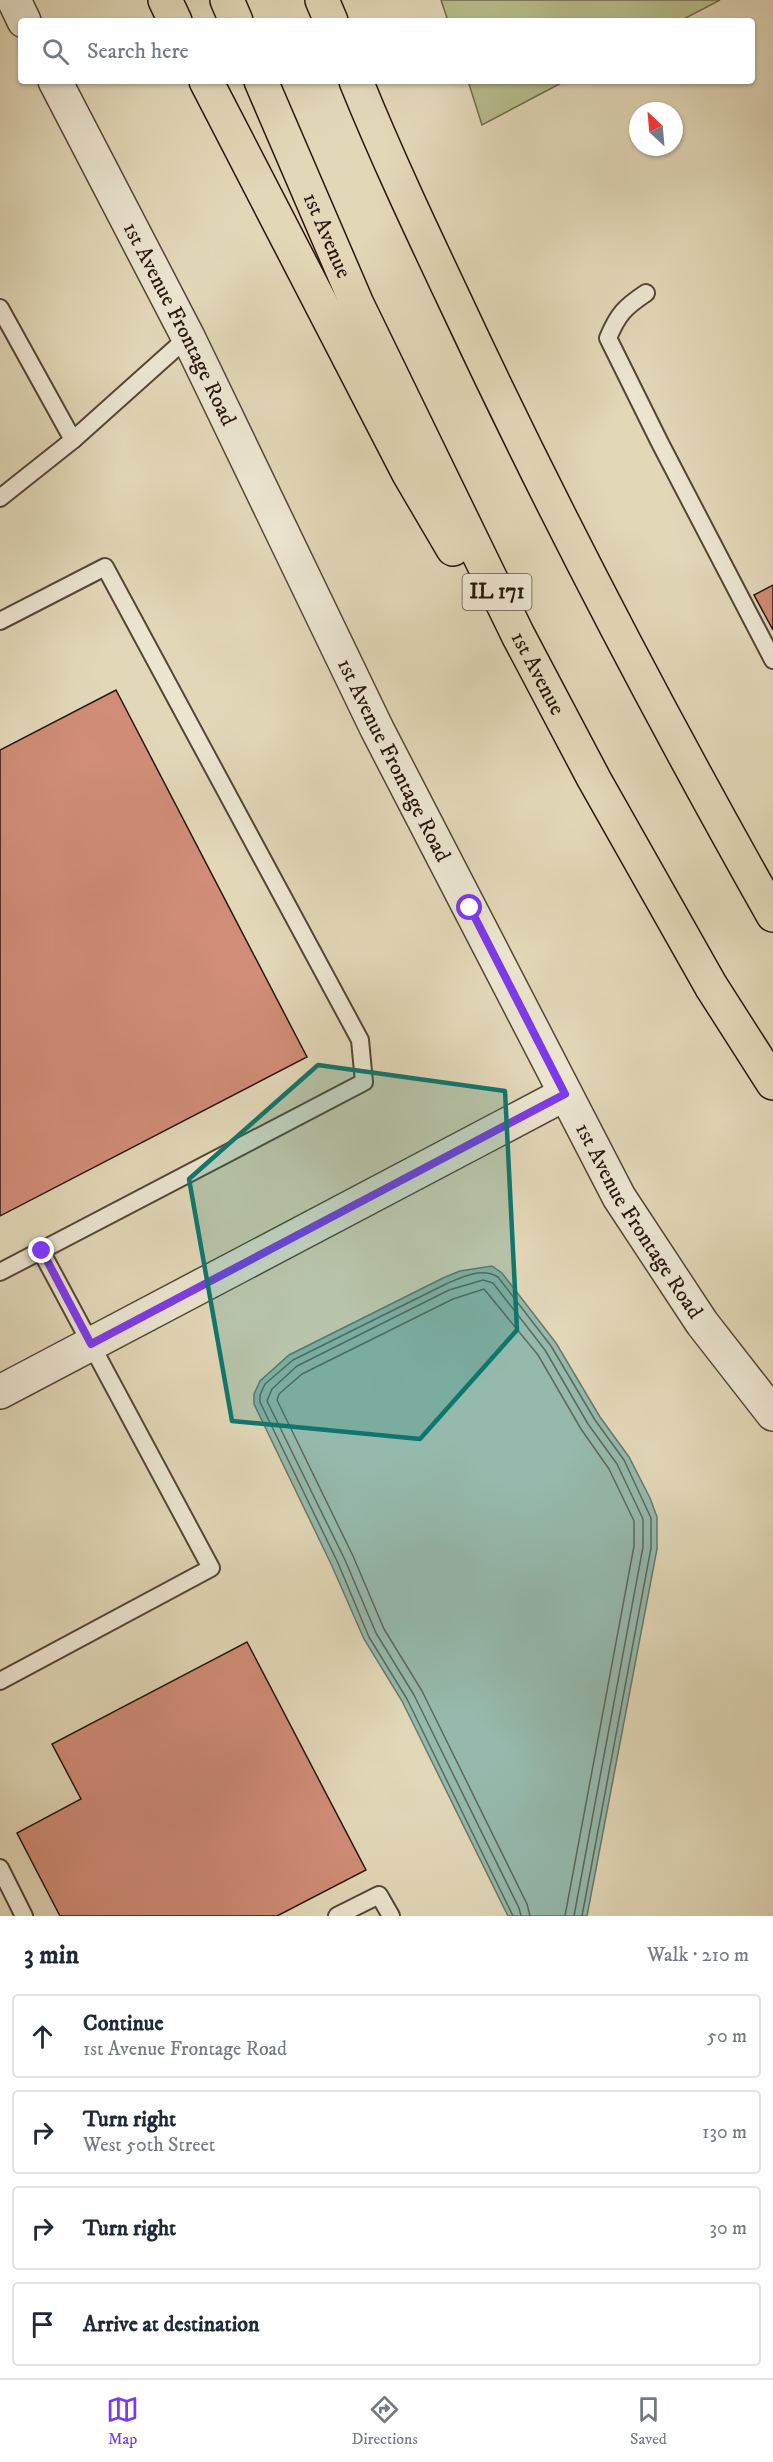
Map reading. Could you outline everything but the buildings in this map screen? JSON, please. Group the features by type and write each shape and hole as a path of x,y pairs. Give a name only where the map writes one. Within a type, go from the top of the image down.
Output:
{"main road":[{"path":"165,0 174,18"},
{"path":"227,0 235,18"},
{"path":"322,0 330,18"},
{"path":"345,0 351,18"},
{"path":"208,84 409,474 476,589 594,779"},
{"name":"1st Avenue","path":"262,84 367,325 518,635 594,779 711,986 773,1083"},
{"path":"357,84 501,401 577,555 702,789 773,915"},
{"path":"372,84 428,242"}],"street":[{"path":"14,0 23,18"},
{"name":"1st Avenue Frontage Road","path":"57,84 188,338 377,729 619,1197 702,1323 773,1414"},
{"path":"0,1392 565,1094"}],"lane":[{"path":"646,293 627,306 616,318 608,338 773,660"},
{"path":"0,308 73,440"},
{"path":"0,498 11,492 73,440 188,338"},
{"path":"0,621 105,567 360,1040 364,1082 0,1272"},
{"path":"0,1681 211,1568 42,1251"},
{"path":"0,1868 24,1916"},
{"path":"337,1916 379,1895 391,1916"}],"highlighted area":[{"path":"318,1065 505,1091 517,1330 420,1439 232,1421 189,1179"}],"green space":[{"path":"441,0 720,0 686,18 447,18"},
{"path":"469,84 559,84 482,125"}],"water":[{"path":"492,1266 502,1273 556,1343 600,1417 629,1457 657,1517 657,1549 587,1916 508,1916 402,1701 364,1639 332,1566 254,1404 254,1394 260,1381 289,1355 443,1278 460,1271"}],"route":[{"path":"42,1251 91,1344 565,1094 470,908"}]}
